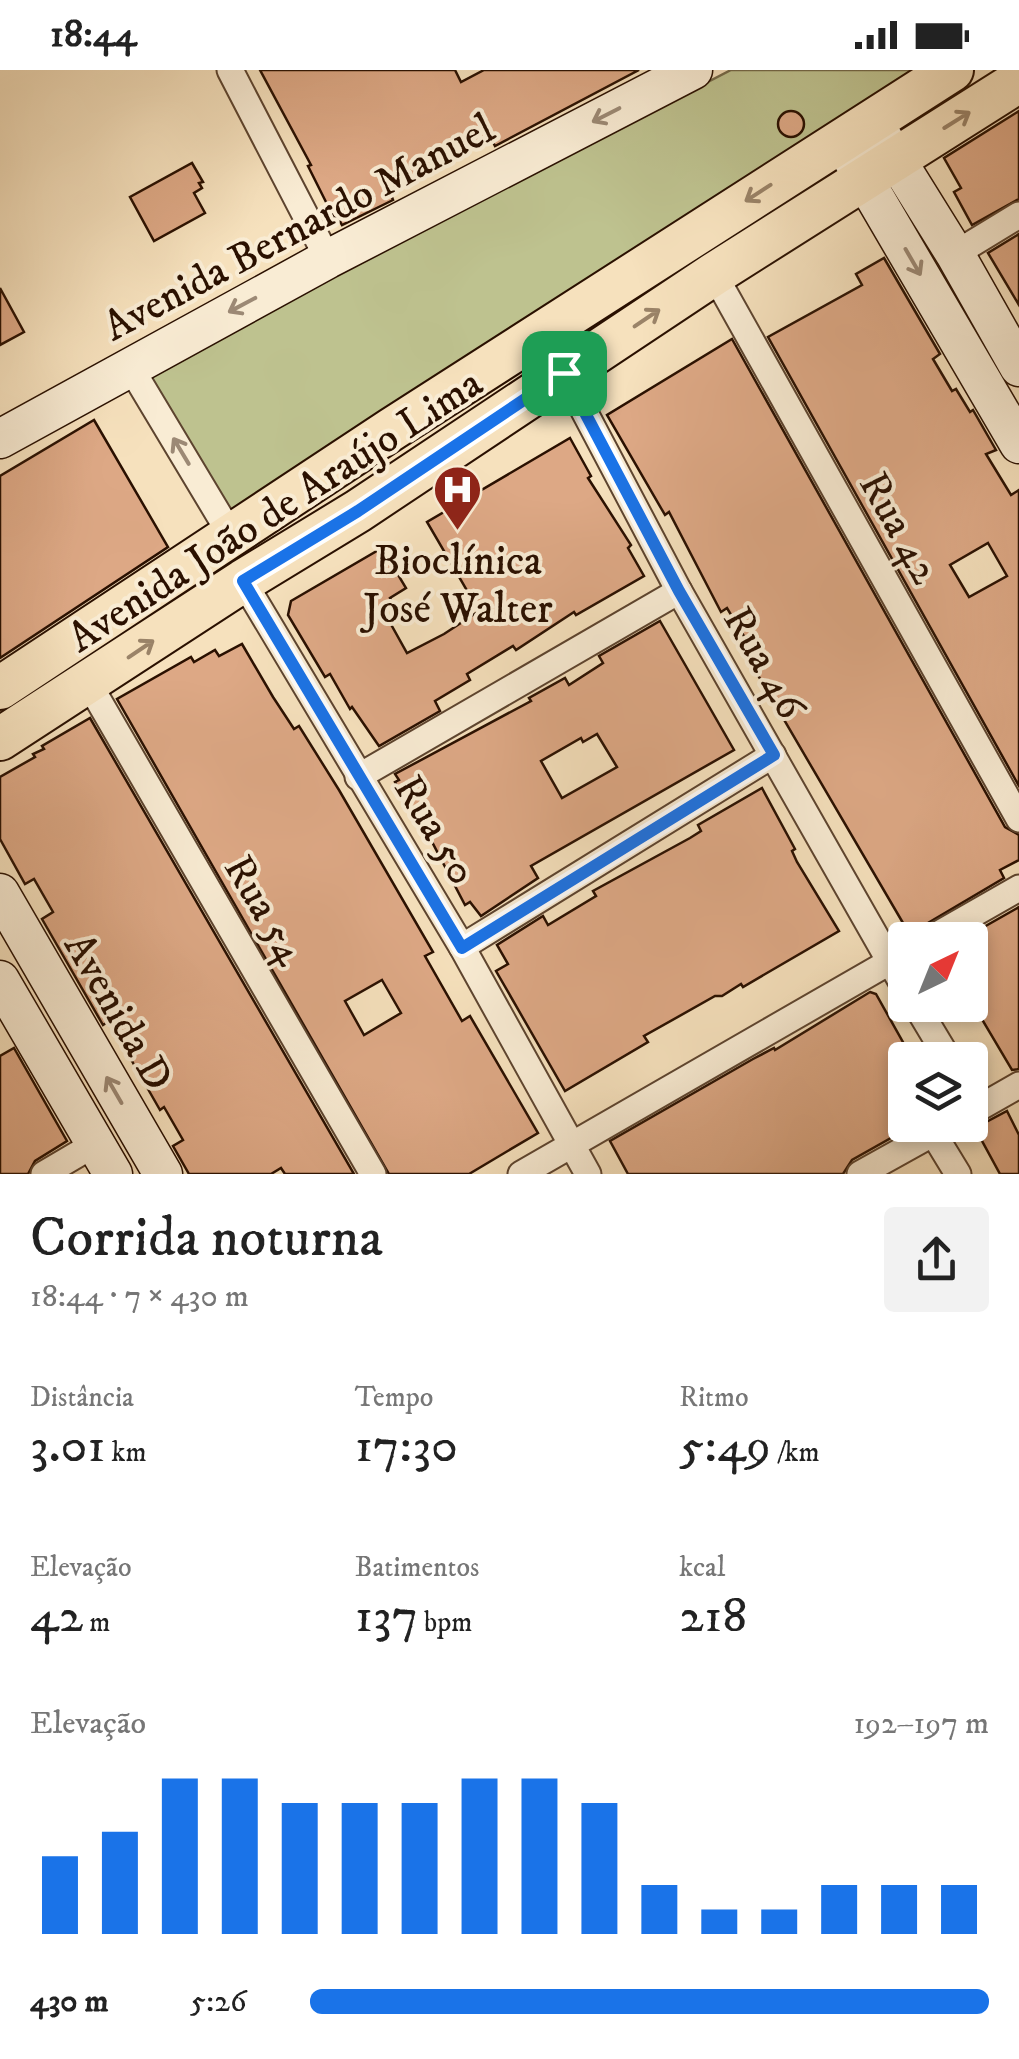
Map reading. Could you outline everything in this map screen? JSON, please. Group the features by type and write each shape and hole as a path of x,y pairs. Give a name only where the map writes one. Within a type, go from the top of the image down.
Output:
{"main road":[{"name":"Avenida João de Araújo Lima","path":"0,688 952,70"},
{"name":"Avenida João de Araújo Lima","path":"0,739 358,511 714,274 1019,81"}],"street":[{"path":"230,70 328,258"},
{"name":"Avenida Bernardo Manuel","path":"0,439 328,258 693,70"},
{"path":"856,130 880,168 1019,444"},
{"path":"880,168 955,254 1019,367"},
{"path":"955,254 1019,215"},
{"name":"Rua 42","path":"714,274 1019,818"},
{"path":"129,365 231,535"},
{"name":"Rua 46","path":"564,373 679,591 888,943"},
{"name":"Rua 50","path":"243,581 462,948 588,1174"},
{"path":"358,776 679,591"},
{"name":"Rua 54","path":"90,684 374,1174"},
{"path":"462,948 774,755"},
{"path":"960,922 1019,888"},
{"name":"Avenida D","path":"0,893 163,1174"},
{"path":"521,1174 888,963"},
{"name":"Avenida D","path":"3,991 104,1159"},
{"path":"988,1098 1019,1085"},
{"path":"860,1174 917,1142"},
{"path":"945,1142 958,1174"},
{"path":"44,1174 104,1159"}],"green space":[{"path":"731,70 932,70 237,517 221,513 147,373"}],"building":[{"path":"260,70 455,70 461,82 484,70 639,70 495,146 492,140 473,147 390,192 393,200 342,225 337,216 334,218 308,166 311,165"},
{"path":"791,111 800,115 804,124 800,133 791,137 782,133 778,124 782,115"},
{"path":"1019,111 1019,199 972,225 954,192 961,188 944,158"},
{"path":"192,163 203,182 199,183 202,188 194,193 205,213 154,241 130,197"},
{"path":"1019,234 1019,305 988,253"},
{"path":"884,258 940,354 933,359 952,391 956,389 970,412 973,410 996,450 986,454 1011,495 1019,490 1019,786 768,337 862,285 856,274","holes":["988,543 1007,576 969,597 950,565"]},
{"path":"0,288 24,332 0,345"},
{"path":"732,339 1005,827 1019,835 1019,860 1000,870 1004,878 930,922 902,922 752,665 759,661 727,608 721,612 669,512 665,515 607,415"},
{"path":"94,420 168,547 0,658 0,476"},
{"path":"570,438 591,476 588,478 631,545 628,548 644,576 467,674 470,680 435,701 440,711 379,746 350,709 330,674 325,677 288,615 291,601 382,548 406,588 390,598 393,604 383,610 407,653 444,634 479,611 427,522"},
{"path":"660,621 734,750 531,866 538,878 481,916 470,902 465,905 431,840 427,842 395,782 399,780 395,774 531,701 529,698 565,678 569,685 603,663 599,656","holes":["597,734 617,767 562,798 541,761 581,738 583,742"]},
{"path":"242,644 294,729 299,726 433,952 425,956 462,1021 470,1016 538,1133 469,1174 389,1174 117,699 191,657 194,662 215,650 219,656","holes":["382,980 401,1013 364,1035 345,1001"]},
{"path":"90,718 354,1174 285,1174 281,1168 271,1174 189,1174 173,1146 183,1140 164,1107 160,1110 109,1021 103,1025 42,919 53,912 34,879 25,884 0,839 0,777"},
{"path":"762,788 795,849 792,851 797,862 839,931 743,987 741,984 715,996 644,1036 648,1042 565,1091 496,971 508,964 497,945 543,916 548,925 596,896 593,891 690,838 701,831 698,825"},
{"path":"1019,907 1019,1069 1012,1070 984,1022 988,1022 988,925"},
{"path":"870,992 876,994 888,1022 903,1042 888,1042 888,1140 852,1160 843,1174 628,1174 610,1141 775,1050"},
{"path":"14,1048 67,1141 35,1161 28,1174 0,1174 0,1056"},
{"path":"1007,1111 1019,1135 1019,1174 1000,1174 983,1142 988,1142 988,1121"}],"place":[{"name":"Bioclínica José Walter","path":"458,532"}],"route":[{"path":"564,373 679,591 774,755 462,948 243,581 358,511 564,373"}]}
